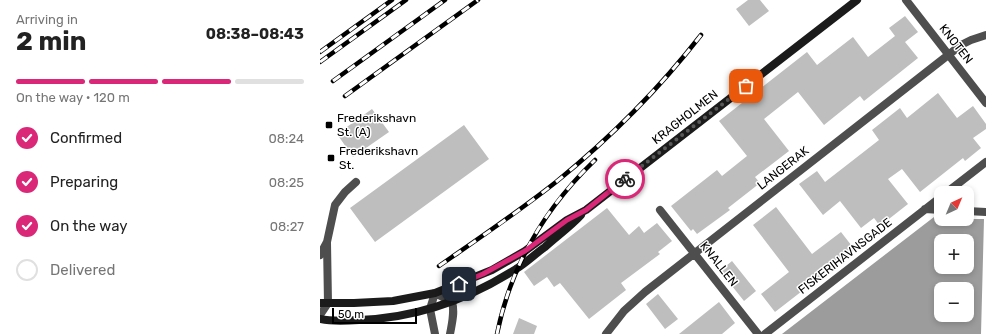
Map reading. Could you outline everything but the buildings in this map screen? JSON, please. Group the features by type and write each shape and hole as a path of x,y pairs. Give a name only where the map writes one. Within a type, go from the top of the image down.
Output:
{"street":[{"name":"KRAGHOLMEN","path":"320,319 330,321 373,320 411,314 452,302 491,284 517,269 572,225 586,210 856,0"},
{"name":"KNOTEN","path":"906,0 986,102"},
{"name":"LANGERAK","path":"606,334 624,311 694,252 961,45 971,40 986,36"},
{"path":"955,186 986,162"},
{"path":"320,315 324,303 327,242 335,205 345,192 356,182"},
{"name":"FISKERIHAVNSGADE","path":"765,334 934,202"},
{"path":"925,209 934,210"},
{"name":"KRAGHOLMEN","path":"324,303 393,301 435,293 492,270 525,251 567,220 586,210"},
{"name":"KNALLEN","path":"660,210 758,334"},
{"path":"974,211 986,212"},
{"path":"320,255 327,242"},
{"path":"435,334 430,309 435,293 452,302 454,313 450,334"}],"shaded area":[{"path":"934,217 934,226 974,226 974,219 984,219 981,334 782,334"}],"railway":[{"path":"320,52 392,0"},
{"path":"320,62 406,0"},
{"path":"333,81 445,0"},
{"path":"345,96 478,0"},
{"path":"439,266 542,193 576,166 633,113 668,75 701,35"},
{"path":"497,334 511,285 532,240 545,218 560,198 595,160"}],"way so far":[{"path":"625,179 746,86"}],"place":[{"name":"Frederikshavn St. (A)","path":"329,125"},
{"name":"Frederikshavn St.","path":"331,158"}],"route":[{"path":"459,284 492,270 525,251 567,220 586,210 625,179"}]}
